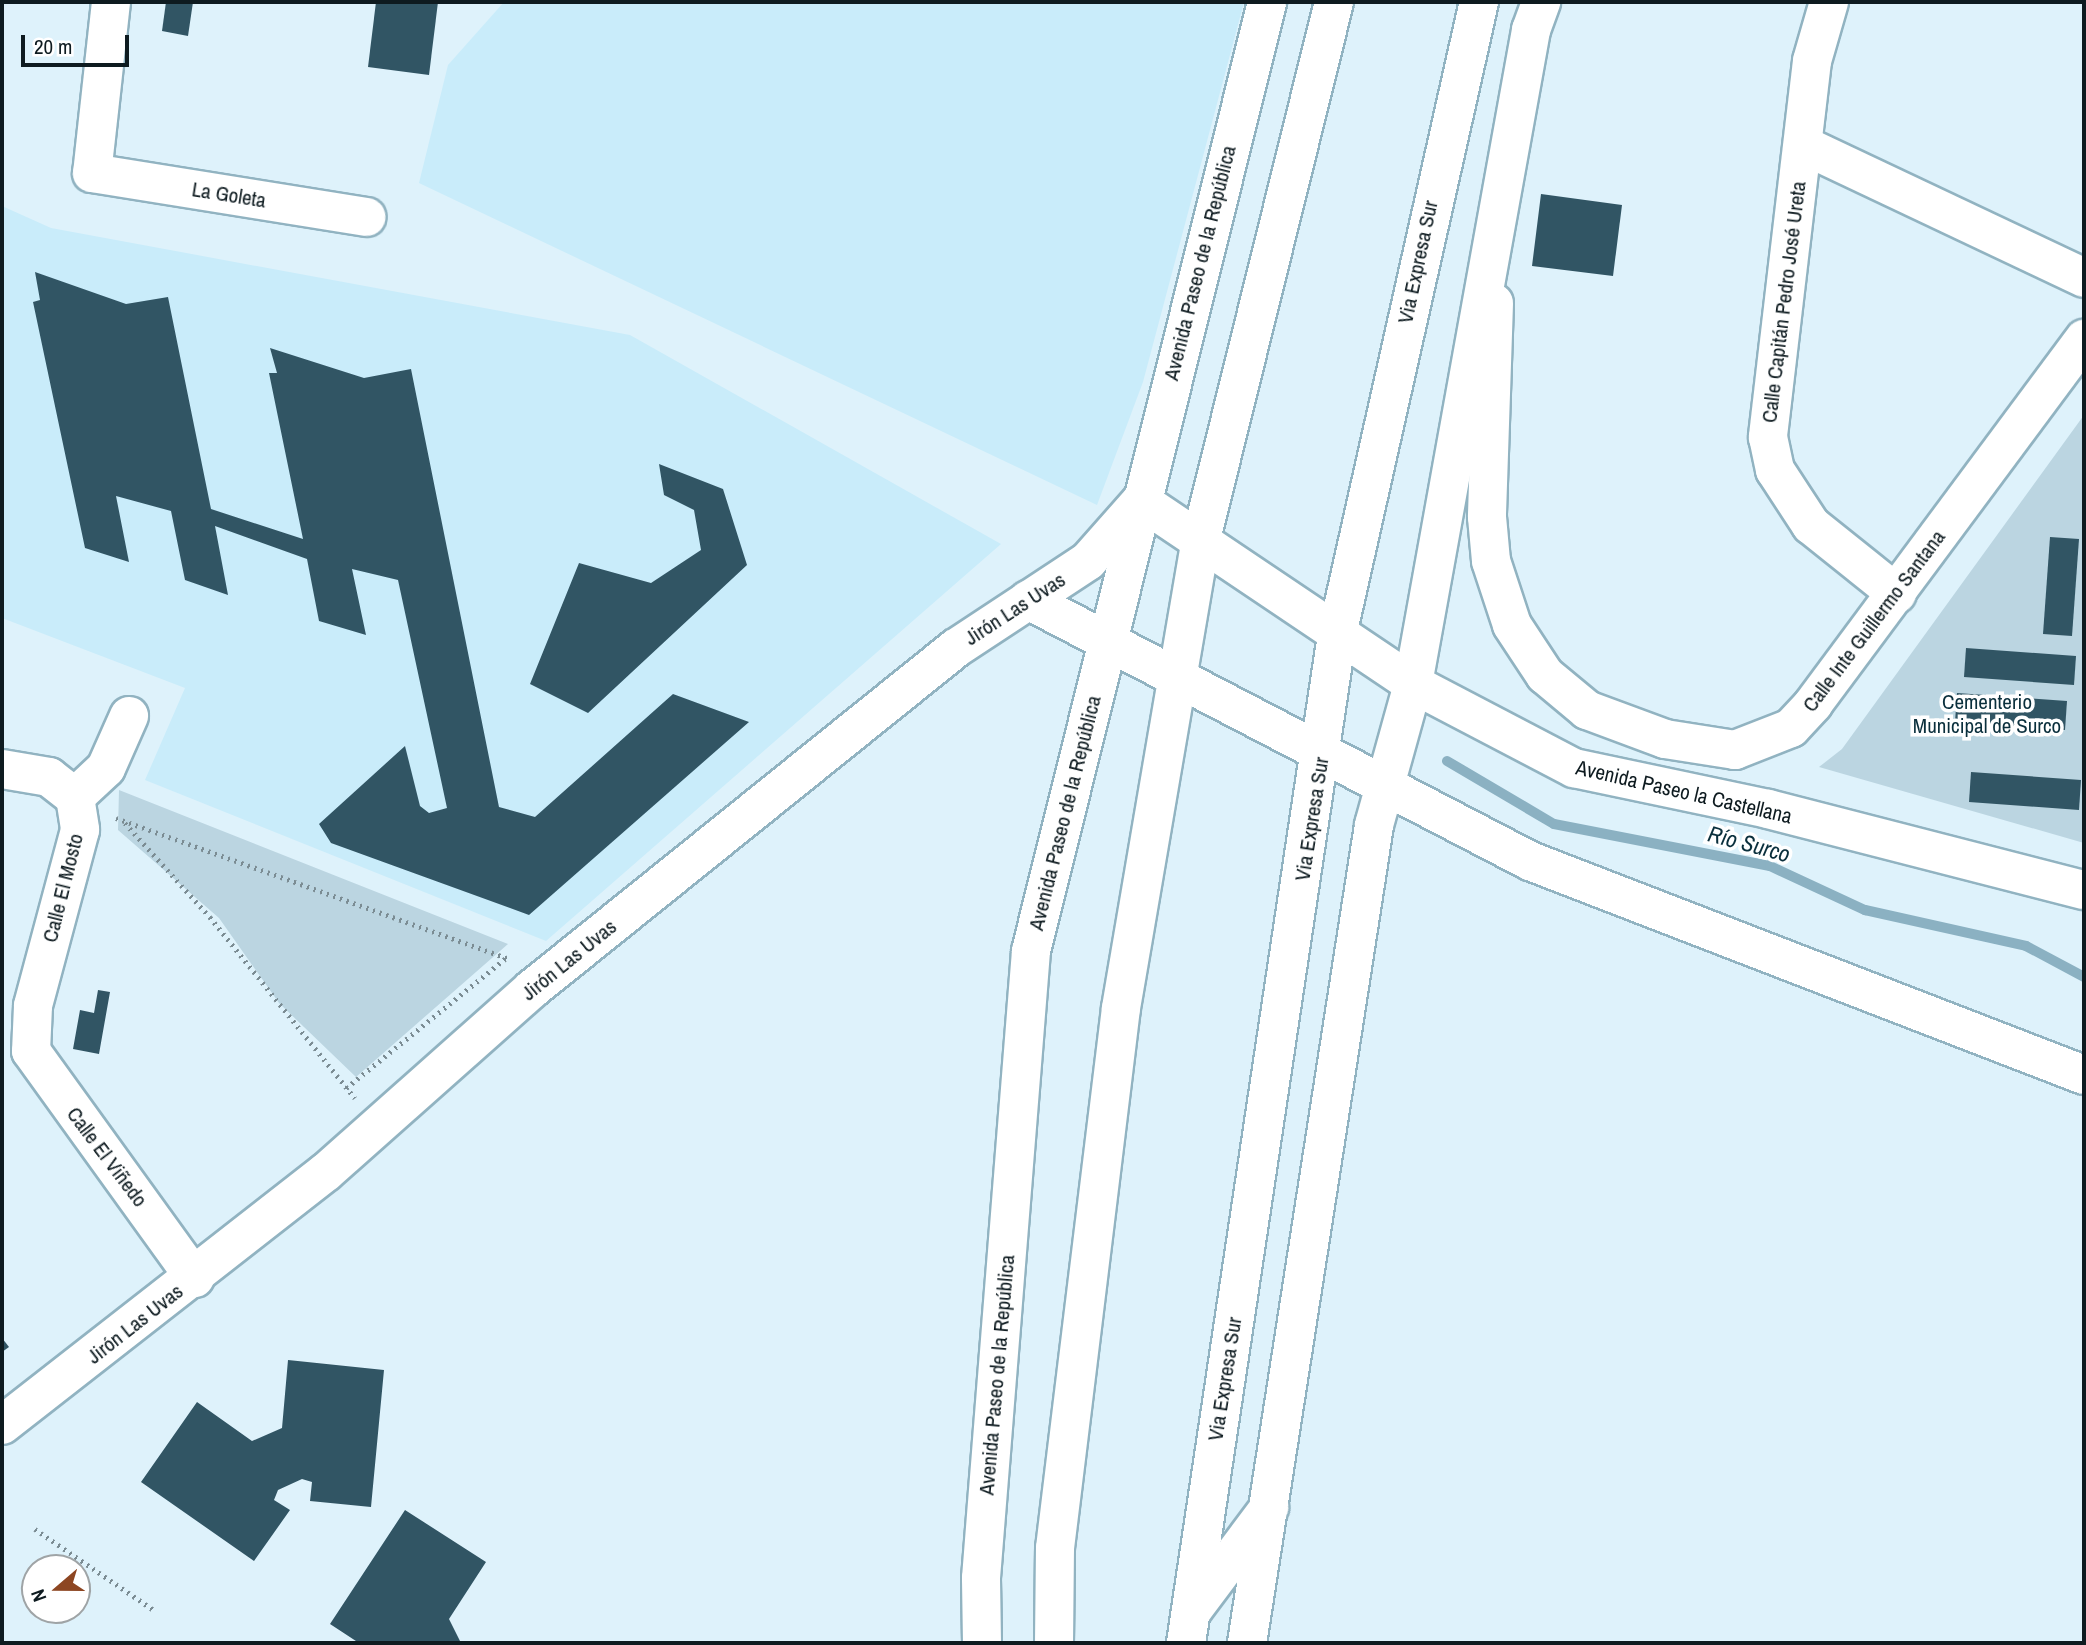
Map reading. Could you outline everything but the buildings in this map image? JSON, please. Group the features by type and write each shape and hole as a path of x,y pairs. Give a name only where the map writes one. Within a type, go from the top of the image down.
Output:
{"main road":[{"name":"La Goleta","path":"111,2 92,173 366,216"},
{"name":"Avenida Paseo de la República","path":"982,1643 981,1578 1031,951 1267,2"},
{"path":"1054,1643 1055,1548 1121,1008 1177,679 1201,539 1334,2"},
{"name":"Via Expresa Sur","path":"1188,1628 1321,756 1337,635 1479,2"},
{"path":"1247,1643 1384,786 1413,684 1495,256 1516,110 1541,2"},
{"name":"Calle Capitán Pedro José Ureta","path":"1829,2 1812,61 1768,437 1775,470 1811,525 1897,594"},
{"path":"1803,145 2084,278"},
{"name":"Calle Inte Guillermo Santana","path":"1495,256 1489,539 1500,596 1527,650 1545,675 1587,710 1665,740 1735,750 1791,728 1897,594 2084,340"},
{"name":"Avenida Paseo la Castellana","path":"1141,501 1413,684 1574,768 2084,890"},
{"name":"Jirón Las Uvas","path":"2,1425 195,1278 377,1126 552,973 956,648 1088,561 1141,501"},
{"path":"1028,600 1321,756 1596,889 2084,1075"},
{"path":"2,769 49,777 75,797 106,768 129,716"},
{"name":"Calle El Mosto","path":"14,1033 80,830 75,797"},
{"name":"Calle El Viñedo","path":"14,1033 195,1278"},
{"path":"1188,1628 1269,1508"}],"path":[{"path":"75,797 124,822 552,973"},
{"path":"124,822 210,917 377,1126"},
{"path":"346,1088 506,957"},
{"path":"35,1529 155,1611"}],"shaded area":[{"path":"504,2 1244,2 1143,382 1097,505 419,183 448,65"},
{"path":"2,206 51,228 630,335 1001,544 546,941 145,780 185,688 2,618"}],"green space":[{"name":"Cementerio Municipal de Surco","path":"2084,415 2084,843 1819,767 1842,749"},
{"path":"119,790 508,944 356,1077 279,1003 219,918 118,830"}],"waterway":[{"name":"Río Surco","path":"1447,761 1554,824 1770,866 1865,910 2026,946 2084,977"}]}
